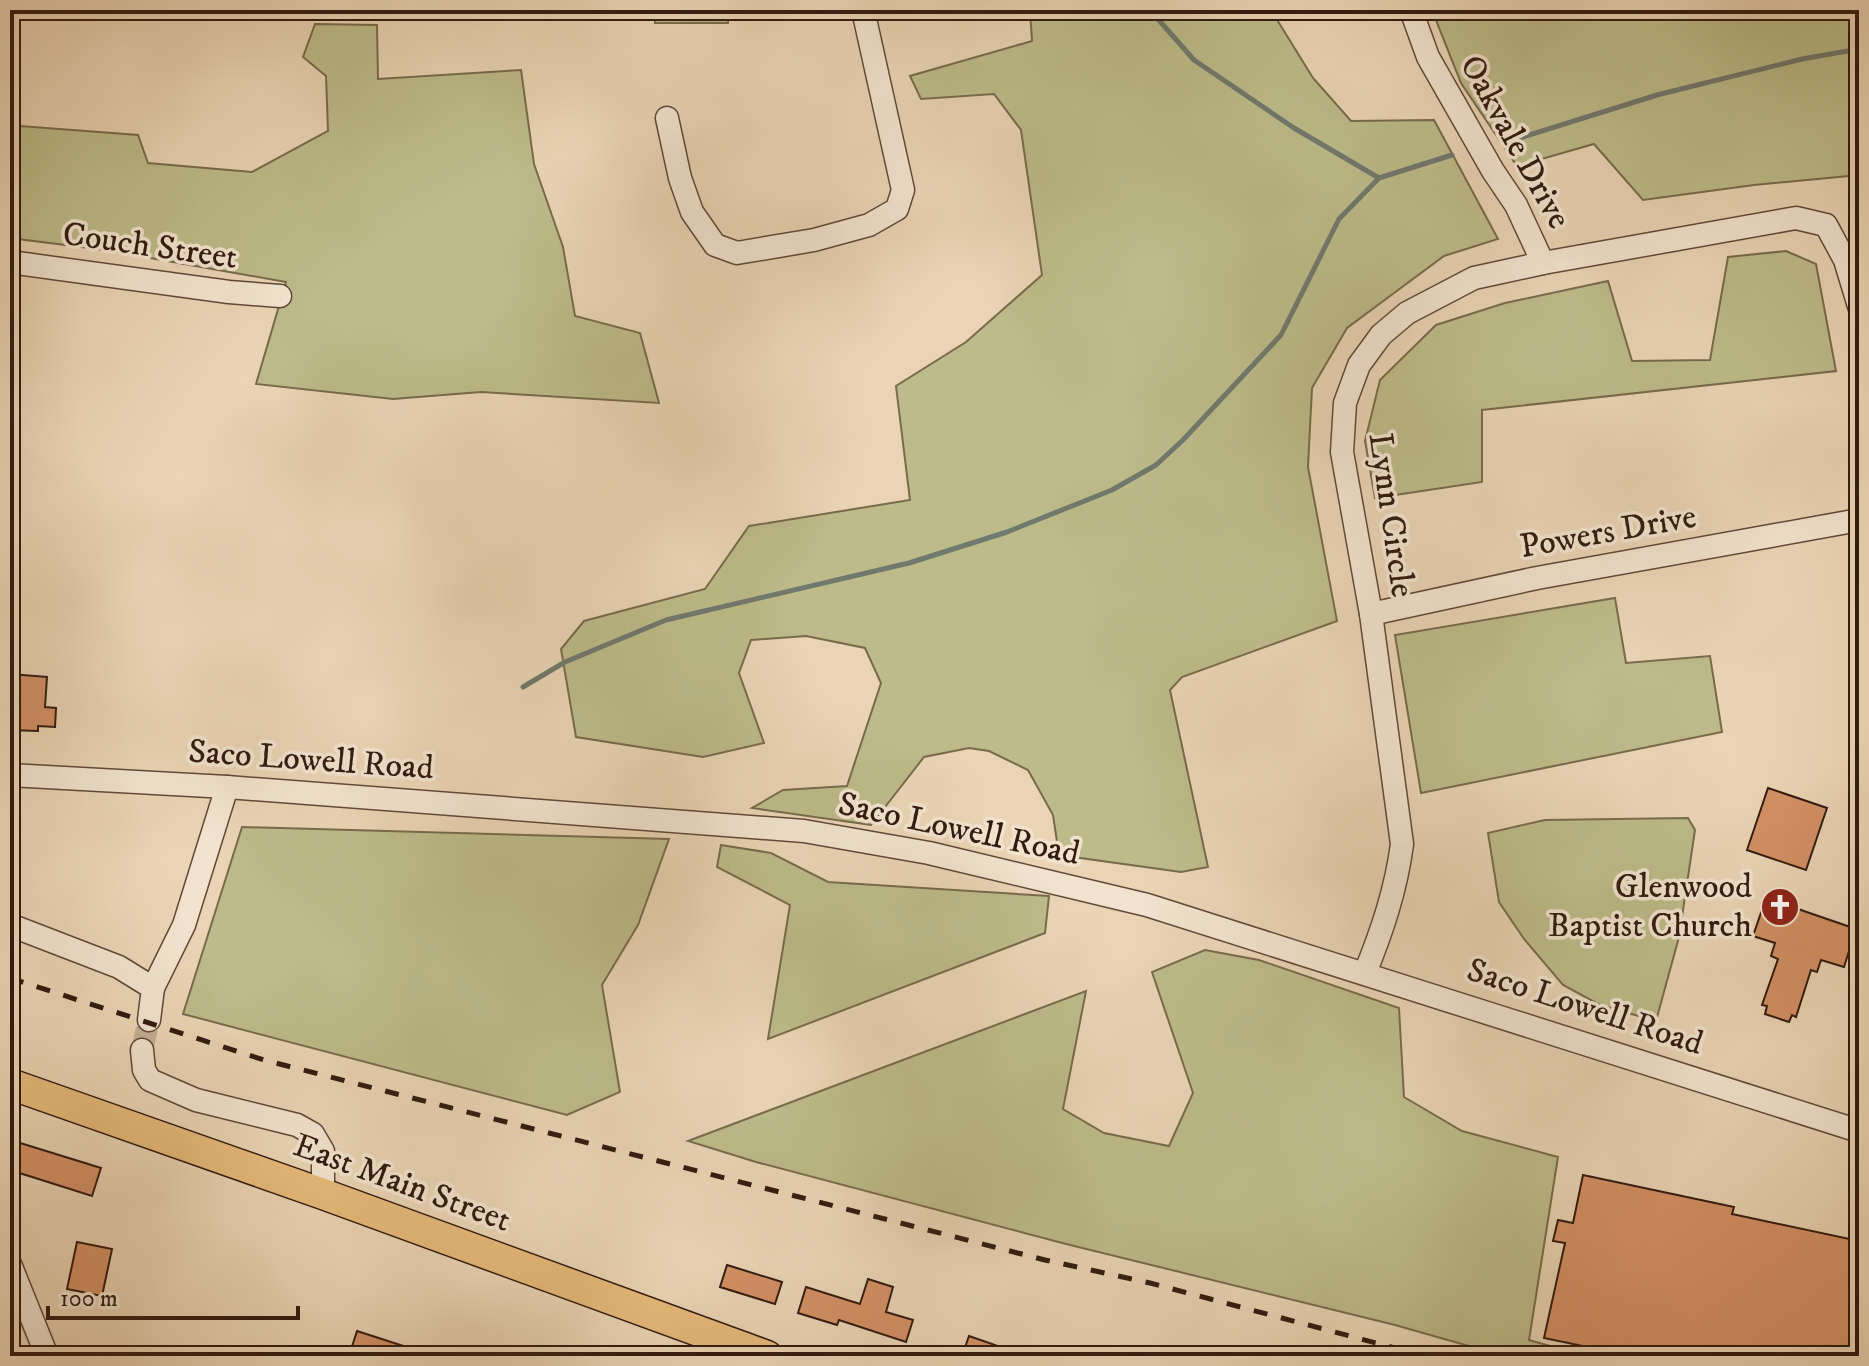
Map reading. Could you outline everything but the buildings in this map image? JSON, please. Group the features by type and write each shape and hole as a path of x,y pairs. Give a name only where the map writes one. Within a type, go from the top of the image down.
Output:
{"main road":[{"name":"East Main Street","path":"10,1084 323,1194 750,1353"}],"street":[{"path":"667,118 680,178 692,212 715,245 737,253 814,240 869,225 897,209 903,190 863,10"},
{"name":"Oakvale Drive","path":"1411,10 1428,57 1516,205 1543,263"},
{"name":"Lynn Circle","path":"1365,973 1397,882 1402,844 1371,614 1342,452 1345,403 1359,365 1381,335 1407,313 1474,278 1796,218 1826,225 1845,260 1859,306"},
{"name":"Couch Street","path":"10,262 229,292 280,296"},
{"name":"Powers Drive","path":"1371,614 1537,578 1859,520"},
{"name":"Saco Lowell Road","path":"10,775 227,787 804,831 929,853 1147,905 1859,1131"},
{"path":"149,1020 153,988 184,925 227,787"},
{"path":"10,925 119,967 153,988"},
{"path":"142,1050 144,1070 150,1080 196,1100 297,1125 313,1134 323,1151 323,1194"},
{"path":"10,1264 47,1356"}],"shaded area":[{"path":"656,10 729,10 728,23 655,23"},
{"path":"1030,10 1271,10 1313,78 1351,121 1434,120 1498,239 1444,256 1347,328 1312,388 1308,467 1337,621 1182,677 1170,690 1208,867 1181,872 1059,855 1053,815 1028,770 989,751 969,748 924,757 871,825 752,808 783,790 847,786 881,683 865,648 806,636 751,640 739,673 764,743 703,757 576,737 561,649 584,621 705,589 749,526 910,500 896,386 966,342 1042,275 1021,130 994,94 921,99 910,76 1032,41"},
{"path":"1432,10 1859,10 1859,175 1643,200 1594,144 1517,166 1461,83"},
{"path":"315,24 377,25 378,79 521,70 534,164 563,247 575,316 640,333 659,403 481,392 393,399 256,384 286,282 105,250 10,238 10,129 20,126 138,135 148,163 252,172 328,131 326,76 303,57"},
{"path":"1786,251 1816,264 1836,371 1482,410 1482,482 1375,498 1365,441 1380,380 1436,325 1505,303 1608,281 1632,361 1710,360 1728,257"},
{"path":"1615,598 1626,663 1710,656 1722,732 1421,793 1395,635"},
{"path":"1688,818 1695,830 1679,937 1656,1021 1600,1005 1563,985 1524,939 1499,902 1488,833 1545,820"},
{"path":"242,827 669,839 638,925 602,985 620,1092 567,1115 183,1014"},
{"path":"721,845 771,853 828,882 1049,896 1045,933 768,1039 790,905 717,867"},
{"path":"1205,950 1259,960 1399,1008 1404,1097 1462,1131 1558,1157 1529,1340 1585,1356 1504,1356 1395,1325 1066,1244 688,1141 1086,991 1063,1109 1104,1133 1169,1146 1193,1093 1152,972"}],"waterway":[{"path":"1150,10 1194,60 1294,128 1379,178"},
{"path":"1507,142 1657,95 1802,59 1859,49"},
{"path":"523,687 565,662 666,620 909,563 1007,532 1112,490 1156,465 1281,335 1339,219 1379,178 1452,155"}],"tunnel":[{"path":"142,1050 149,1020"}],"railway":[{"path":"10,978 264,1060 1045,1260 1150,1283 1425,1356"}],"place":[{"name":"Glenwood Baptist Church","path":"1780,907"}]}
